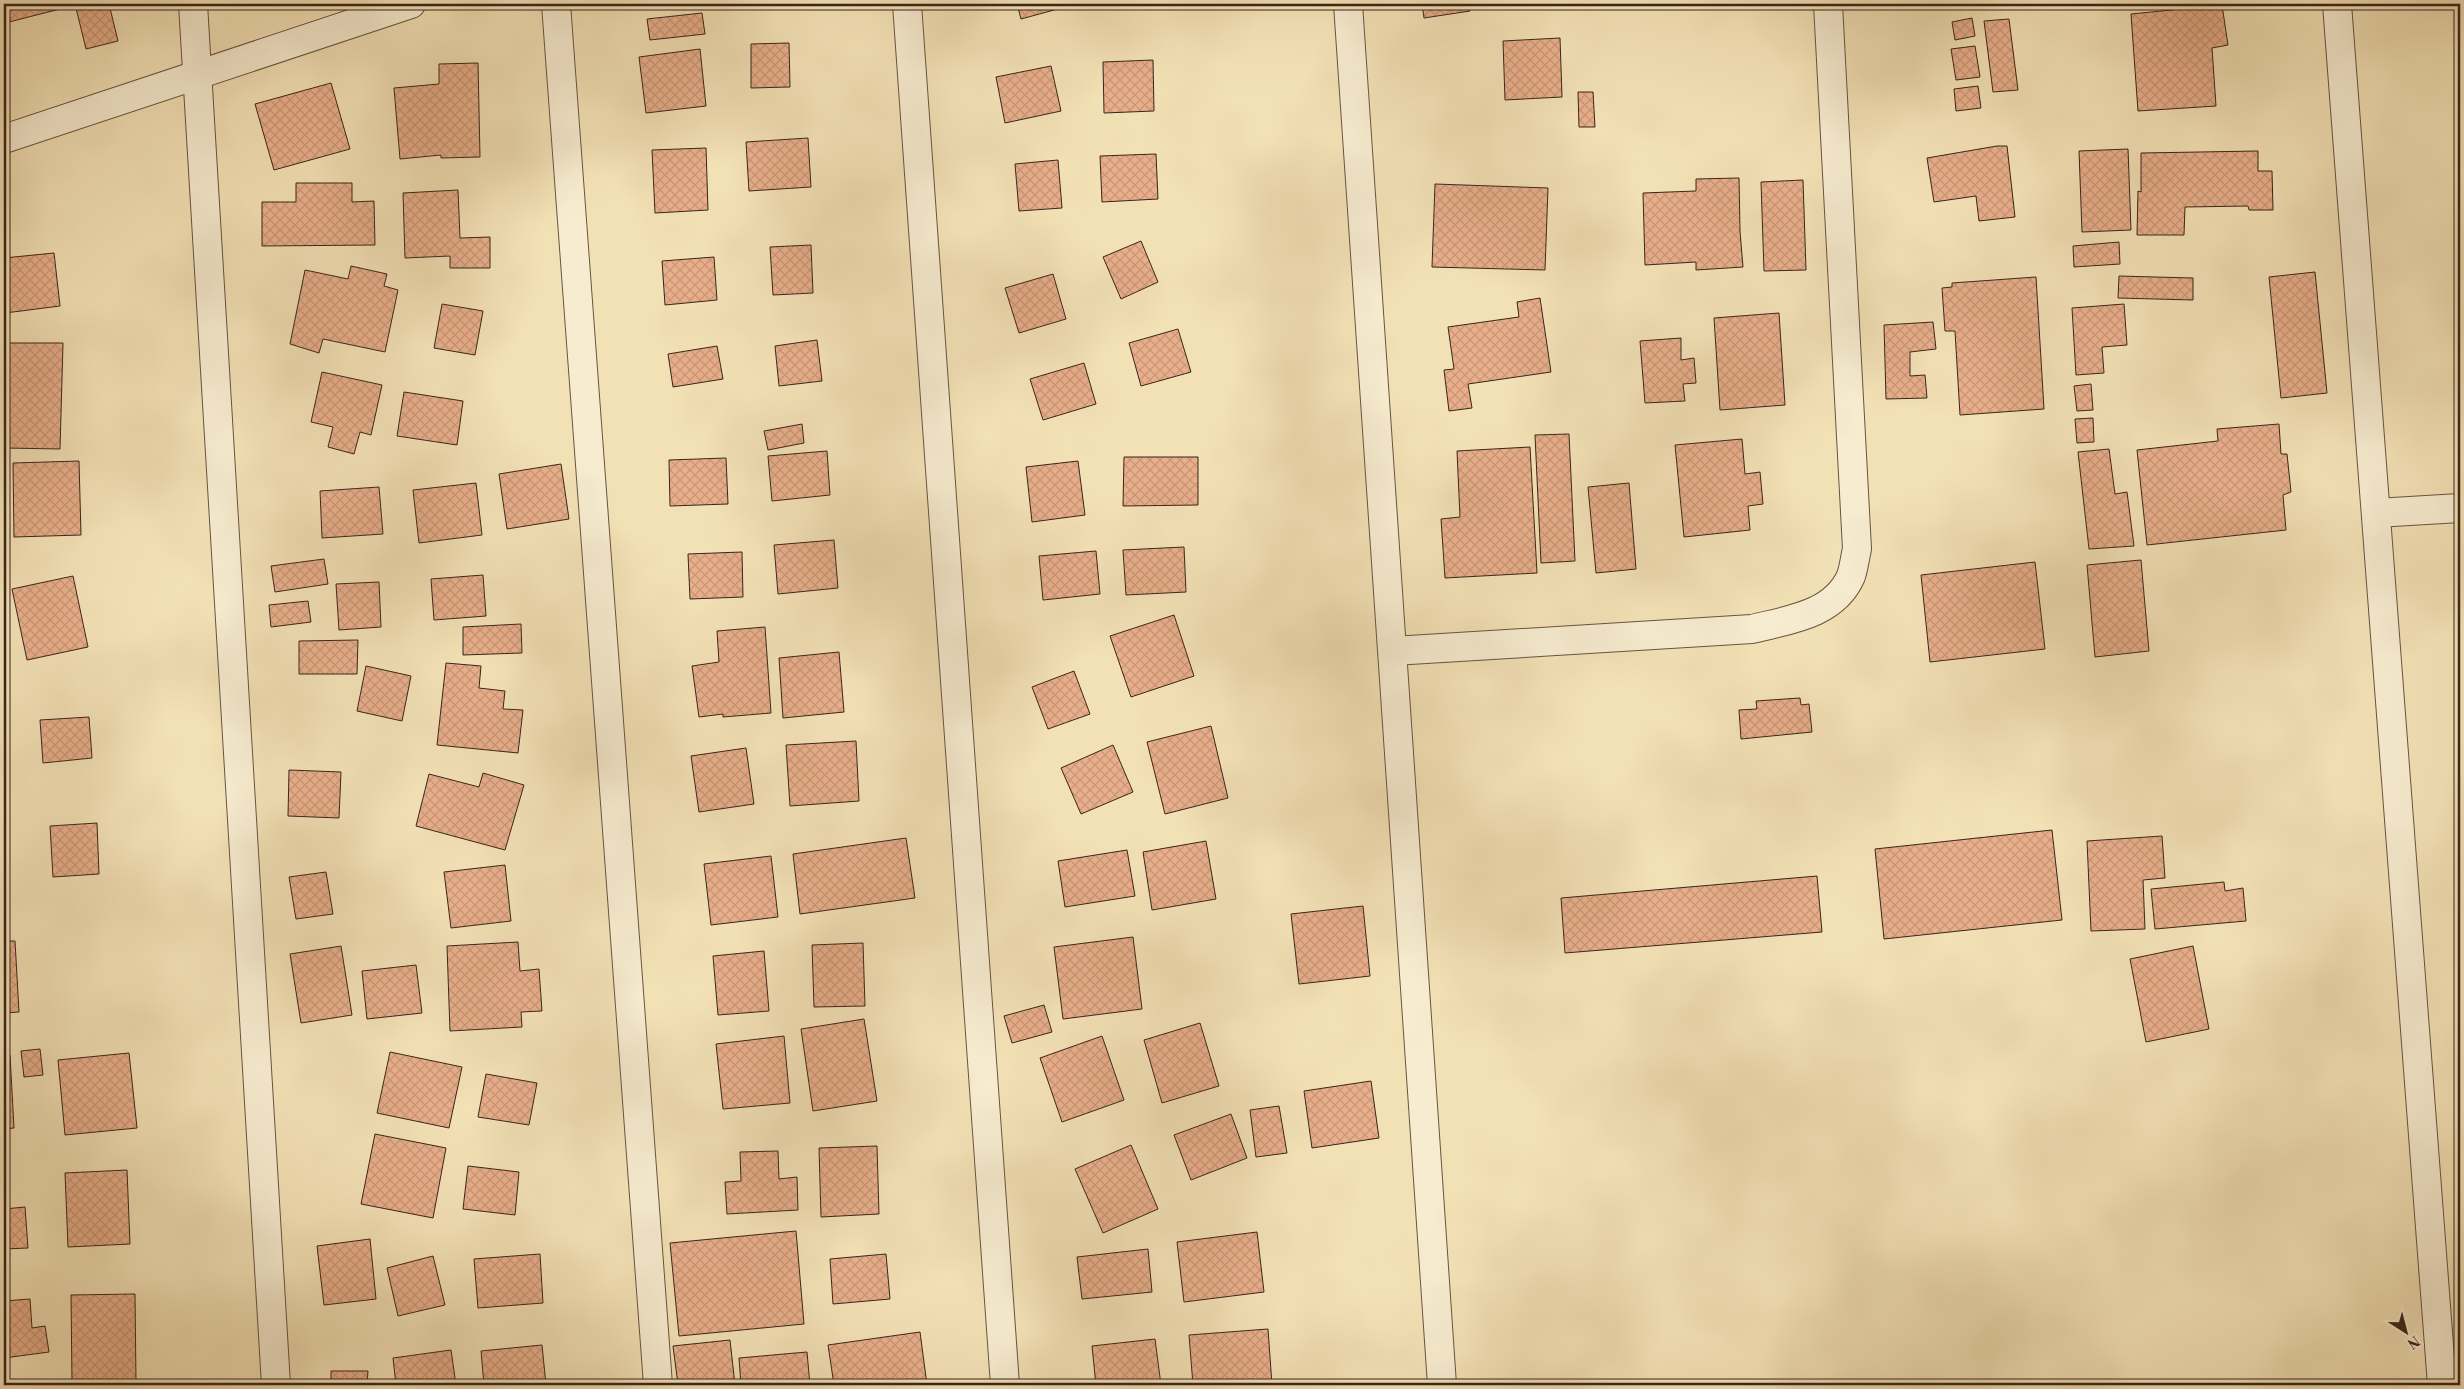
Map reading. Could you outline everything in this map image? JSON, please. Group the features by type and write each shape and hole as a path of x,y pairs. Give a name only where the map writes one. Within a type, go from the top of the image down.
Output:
{"street":[{"path":"193,4 199,73 276,1385"},
{"path":"4,139 411,4"},
{"path":"556,4 658,1385"},
{"path":"907,4 1005,1385"},
{"path":"1348,4 1442,1385"},
{"path":"1393,651 1752,629 1806,616 1830,603 1850,576 1857,549 1828,4"},
{"path":"2337,4 2376,513 2448,1384"},
{"path":"2376,513 2460,508"}],"building":[{"path":"4,4 58,4 60,9 9,22"},
{"path":"93,4 109,4 118,41 86,49 76,8"},
{"path":"1017,4 1064,4 1065,7 1021,19"},
{"path":"1422,4 1469,4 1470,11 1424,18"},
{"path":"1535,4 1585,4 1535,7"},
{"path":"2222,5 2228,45 2212,48 2216,106 2138,111 2131,14"},
{"path":"702,13 705,34 650,40 647,19"},
{"path":"1972,18 1975,36 1955,40 1952,22"},
{"path":"2009,19 2018,90 1993,92 1984,21"},
{"path":"1560,38 1562,97 1505,100 1503,41"},
{"path":"789,43 790,87 751,88 751,44"},
{"path":"1975,46 1980,77 1956,80 1951,49"},
{"path":"700,49 706,106 646,113 639,57"},
{"path":"1153,60 1154,111 1104,113 1103,62"},
{"path":"478,63 480,157 441,158 441,155 400,159 394,88 439,84 439,64"},
{"path":"1051,66 1061,111 1005,123 996,77"},
{"path":"331,83 350,149 274,170 255,104"},
{"path":"1978,86 1981,108 1956,111 1954,89"},
{"path":"1578,92 1593,92 1595,127 1579,127"},
{"path":"808,138 811,187 749,191 746,142"},
{"path":"2007,146 2015,217 1979,221 1976,196 1934,202 1927,158"},
{"path":"706,148 708,210 655,213 652,150"},
{"path":"2128,149 2131,230 2082,232 2079,151"},
{"path":"2258,151 2258,171 2272,171 2273,210 2249,210 2248,206 2185,207 2184,235 2137,235 2138,191 2141,192 2141,153"},
{"path":"1156,154 1158,199 1102,202 1100,156"},
{"path":"1058,160 1062,208 1019,211 1015,164"},
{"path":"1739,178 1743,267 1696,270 1696,262 1645,265 1643,193 1696,191 1696,179"},
{"path":"1803,180 1806,270 1764,271 1761,182"},
{"path":"296,183 352,183 352,202 374,201 375,245 262,246 262,202 296,202"},
{"path":"1435,184 1548,188 1545,270 1432,267"},
{"path":"458,190 460,238 490,237 490,268 450,268 450,256 405,258 403,193"},
{"path":"1141,241 1158,282 1121,299 1103,257"},
{"path":"2119,242 2120,264 2074,267 2073,246"},
{"path":"811,245 813,293 773,295 770,247"},
{"path":"54,253 60,306 5,313 4,258"},
{"path":"714,257 717,300 665,305 662,261"},
{"path":"351,266 387,274 384,286 398,290 385,352 323,339 319,353 290,344 305,270 348,279"},
{"path":"2315,272 2327,393 2281,398 2269,277"},
{"path":"1053,274 1066,319 1019,333 1005,288"},
{"path":"2119,276 2193,278 2193,300 2118,298"},
{"path":"2036,277 2044,409 1960,415 1955,331 1945,331 1942,288 1952,287 1952,283"},
{"path":"1540,298 1551,372 1468,384 1472,408 1449,411 1444,370 1454,369 1448,327 1519,317 1517,302"},
{"path":"442,304 483,311 475,355 434,348"},
{"path":"2124,304 2127,345 2102,347 2104,373 2076,375 2072,308"},
{"path":"1779,313 1785,405 1720,410 1714,318"},
{"path":"1933,322 1936,349 1910,352 1910,376 1925,375 1927,398 1886,399 1884,325"},
{"path":"1178,329 1191,372 1141,386 1129,343"},
{"path":"1681,338 1681,360 1694,358 1696,383 1683,384 1685,401 1645,403 1640,341"},
{"path":"817,340 822,381 779,386 775,346"},
{"path":"8,343 63,343 60,449 5,448"},
{"path":"717,346 723,379 673,387 668,354"},
{"path":"1084,363 1096,404 1043,420 1030,379"},
{"path":"322,372 382,385 371,435 360,432 354,454 328,447 333,427 311,422"},
{"path":"2091,384 2093,410 2077,411 2074,386"},
{"path":"404,392 463,401 457,445 397,436"},
{"path":"2093,418 2094,442 2077,443 2075,419"},
{"path":"802,424 804,443 768,450 764,431"},
{"path":"2279,424 2281,454 2287,454 2291,492 2283,495 2286,530 2147,545 2137,450 2218,441 2217,429"},
{"path":"1569,434 1575,561 1541,563 1535,435"},
{"path":"1742,439 1745,474 1760,472 1763,504 1748,506 1750,530 1684,537 1675,445"},
{"path":"1530,447 1537,573 1445,578 1441,519 1460,517 1457,451"},
{"path":"2109,449 2115,494 2127,492 2134,546 2089,549 2078,452"},
{"path":"827,451 830,495 772,501 768,456"},
{"path":"1124,457 1198,457 1198,505 1123,506"},
{"path":"726,458 728,504 670,506 669,460"},
{"path":"79,461 81,535 14,537 13,463"},
{"path":"1078,461 1085,515 1032,522 1026,467"},
{"path":"561,464 569,519 507,529 499,474"},
{"path":"476,483 482,535 419,543 413,490"},
{"path":"1629,483 1636,569 1596,573 1588,487"},
{"path":"379,487 383,534 322,538 320,491"},
{"path":"834,540 838,588 778,594 774,545"},
{"path":"1184,547 1186,592 1126,595 1123,550"},
{"path":"1096,551 1100,594 1043,600 1039,556"},
{"path":"742,552 743,597 690,599 688,554"},
{"path":"324,559 328,584 275,592 271,566"},
{"path":"2141,560 2149,651 2095,657 2087,565"},
{"path":"2035,562 2045,649 1930,662 1921,575"},
{"path":"483,575 486,616 434,620 431,579"},
{"path":"73,576 88,647 27,660 12,589"},
{"path":"379,582 381,627 339,630 336,584"},
{"path":"308,601 311,622 271,627 269,605"},
{"path":"1174,615 1194,676 1131,697 1110,636"},
{"path":"521,624 522,653 463,655 463,627"},
{"path":"765,627 771,713 723,717 723,714 699,717 692,666 719,662 717,631"},
{"path":"358,640 357,674 299,674 299,641"},
{"path":"839,652 844,712 783,718 779,658"},
{"path":"446,663 481,666 479,688 505,691 503,709 523,710 518,753 437,745"},
{"path":"366,666 411,676 402,721 357,711"},
{"path":"1074,671 1090,714 1048,729 1032,687"},
{"path":"1800,698 1801,705 1809,704 1812,732 1741,739 1739,710 1757,709 1756,701"},
{"path":"89,717 92,758 43,763 40,720"},
{"path":"1211,726 1228,798 1165,814 1147,742"},
{"path":"856,741 859,801 790,806 786,745"},
{"path":"1113,745 1133,792 1081,814 1061,768"},
{"path":"746,748 754,804 699,812 691,756"},
{"path":"289,770 341,772 339,818 288,816"},
{"path":"483,773 524,785 505,850 416,826 429,774 479,787"},
{"path":"97,823 99,874 53,877 50,826"},
{"path":"2052,830 2062,920 1884,939 1875,849"},
{"path":"2162,836 2165,878 2143,880 2145,929 2091,931 2087,841"},
{"path":"906,838 915,898 800,914 793,854"},
{"path":"1206,841 1216,899 1152,910 1143,852"},
{"path":"1127,850 1135,896 1065,907 1058,861"},
{"path":"771,856 778,917 711,925 704,864"},
{"path":"505,865 511,921 451,928 444,872"},
{"path":"326,872 333,914 296,919 289,877"},
{"path":"1817,876 1822,932 1565,953 1561,898"},
{"path":"2224,882 2225,891 2243,888 2246,921 2155,929 2151,889"},
{"path":"1363,906 1370,976 1299,984 1291,914"},
{"path":"1133,937 1142,1009 1063,1019 1054,947"},
{"path":"4,941 15,941 19,1012 4,1013"},
{"path":"518,942 520,971 539,969 542,1011 521,1012 522,1027 450,1031 447,946"},
{"path":"863,943 865,1006 814,1007 812,945"},
{"path":"341,946 352,1015 301,1023 290,954"},
{"path":"2193,946 2209,1029 2146,1042 2130,959"},
{"path":"764,951 769,1011 718,1015 713,956"},
{"path":"416,965 422,1013 367,1019 362,971"},
{"path":"1044,1005 1052,1032 1012,1043 1004,1016"},
{"path":"864,1019 877,1101 813,1111 801,1029"},
{"path":"1200,1023 1219,1086 1162,1103 1144,1040"},
{"path":"784,1036 790,1103 723,1109 716,1044"},
{"path":"1102,1036 1124,1100 1062,1122 1040,1058"},
{"path":"40,1049 43,1075 24,1077 21,1051"},
{"path":"390,1052 462,1067 449,1128 377,1113"},
{"path":"129,1053 137,1128 65,1135 58,1060"},
{"path":"10,1055 14,1128 4,1129 4,1056"},
{"path":"486,1074 537,1083 529,1125 478,1117"},
{"path":"1371,1081 1379,1138 1312,1148 1304,1091"},
{"path":"1279,1106 1287,1153 1256,1157 1250,1110"},
{"path":"1231,1114 1247,1158 1191,1180 1174,1135"},
{"path":"375,1134 446,1148 433,1218 361,1204"},
{"path":"1131,1145 1158,1209 1103,1233 1075,1169"},
{"path":"877,1146 879,1214 821,1217 819,1148"},
{"path":"778,1151 779,1179 797,1177 798,1210 727,1214 725,1182 741,1181 740,1152"},
{"path":"468,1166 519,1172 515,1215 463,1209"},
{"path":"127,1170 130,1244 68,1247 65,1173"},
{"path":"25,1207 28,1248 4,1249 4,1209"},
{"path":"796,1231 804,1324 679,1336 670,1243"},
{"path":"1257,1232 1264,1292 1184,1302 1177,1242"},
{"path":"370,1239 376,1299 324,1305 317,1246"},
{"path":"1148,1249 1152,1292 1082,1299 1077,1257"},
{"path":"540,1254 543,1303 478,1308 474,1259"},
{"path":"886,1254 890,1299 833,1304 830,1259"},
{"path":"433,1256 445,1305 398,1316 387,1268"},
{"path":"135,1294 136,1382 72,1383 71,1295"},
{"path":"30,1299 32,1328 45,1326 49,1352 4,1358 4,1301"},
{"path":"1268,1329 1272,1385 1193,1385 1189,1335"},
{"path":"920,1332 927,1385 834,1385 828,1345"},
{"path":"1155,1339 1161,1385 1096,1385 1092,1346"},
{"path":"730,1340 735,1385 678,1385 673,1346"},
{"path":"542,1345 546,1385 484,1385 481,1351"},
{"path":"451,1350 456,1385 396,1385 393,1358"},
{"path":"807,1352 810,1385 741,1385 739,1358"},
{"path":"331,1371 368,1371 367,1385 331,1385"}]}
